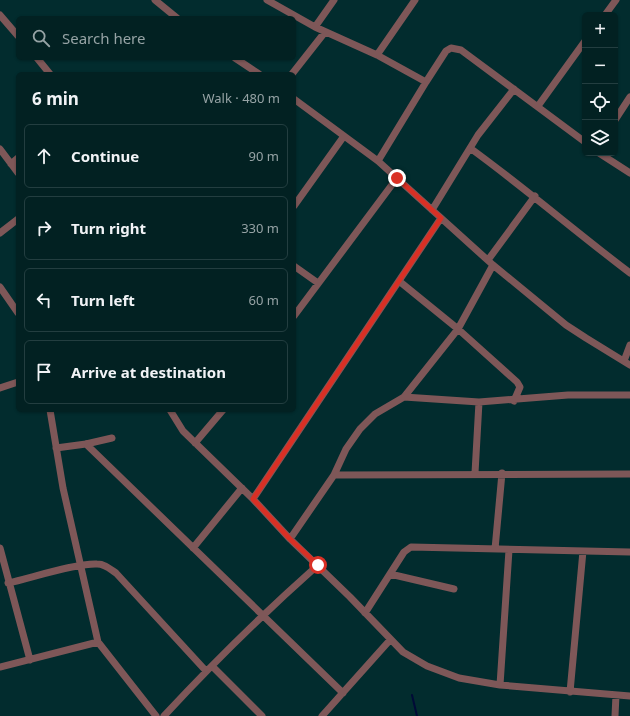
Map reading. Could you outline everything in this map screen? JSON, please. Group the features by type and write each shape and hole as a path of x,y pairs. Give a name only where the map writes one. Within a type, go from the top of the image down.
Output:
{"street":[{"path":"155,0 175,16"},
{"path":"267,0 295,16"},
{"path":"315,27 334,0"},
{"path":"378,55 415,0"},
{"path":"607,12 616,0"},
{"path":"0,15 16,34"},
{"path":"296,16 325,32 378,55 426,82"},
{"path":"294,72 325,32"},
{"path":"538,106 582,45"},
{"path":"378,161 444,54 451,48 461,50 582,140"},
{"path":"39,60 48,72"},
{"path":"238,60 256,72"},
{"path":"432,210 478,135 514,89"},
{"path":"618,115 630,97"},
{"path":"296,100 378,161 491,262 566,324 627,363 630,345"},
{"path":"296,203 344,136"},
{"path":"470,148 535,196 594,246 630,273"},
{"path":"0,149 16,170"},
{"path":"603,156 630,174"},
{"path":"11,164 16,160"},
{"path":"296,313 397,178"},
{"path":"290,539 334,475 346,448 360,429 375,414 404,398 458,329 491,262 535,196"},
{"path":"253,499 441,218"},
{"path":"0,233 16,221"},
{"path":"296,267 318,283"},
{"path":"399,281 458,329 517,382 520,387 514,400"},
{"path":"0,287 16,309"},
{"path":"0,388 16,383"},
{"path":"404,398 479,402 568,395 630,395"},
{"path":"475,473 479,402"},
{"path":"50,412 56,448 98,642 156,716"},
{"path":"171,412 183,431 253,499 290,539 318,565 403,652 427,666 459,678 500,685 630,696"},
{"path":"195,443 221,412"},
{"path":"56,448 86,444 112,438"},
{"path":"86,444 344,693"},
{"path":"334,475 475,473 630,474"},
{"path":"496,549 502,473"},
{"path":"193,548 242,488"},
{"path":"365,613 404,552 412,547 630,552"},
{"path":"0,548 8,583 30,660"},
{"path":"500,685 509,550"},
{"path":"570,692 583,551"},
{"path":"8,583 81,566 97,564 107,566 116,573 206,671"},
{"path":"164,716 262,615 318,565"},
{"path":"390,574 454,589"},
{"path":"322,716 390,640"},
{"path":"0,667 98,642"},
{"path":"212,666 262,716"},
{"path":"615,716 616,695"}],"waterway":[{"path":"412,695 417,716"}],"route":[{"path":"318,565 290,539 253,499 441,218 397,178"}]}
